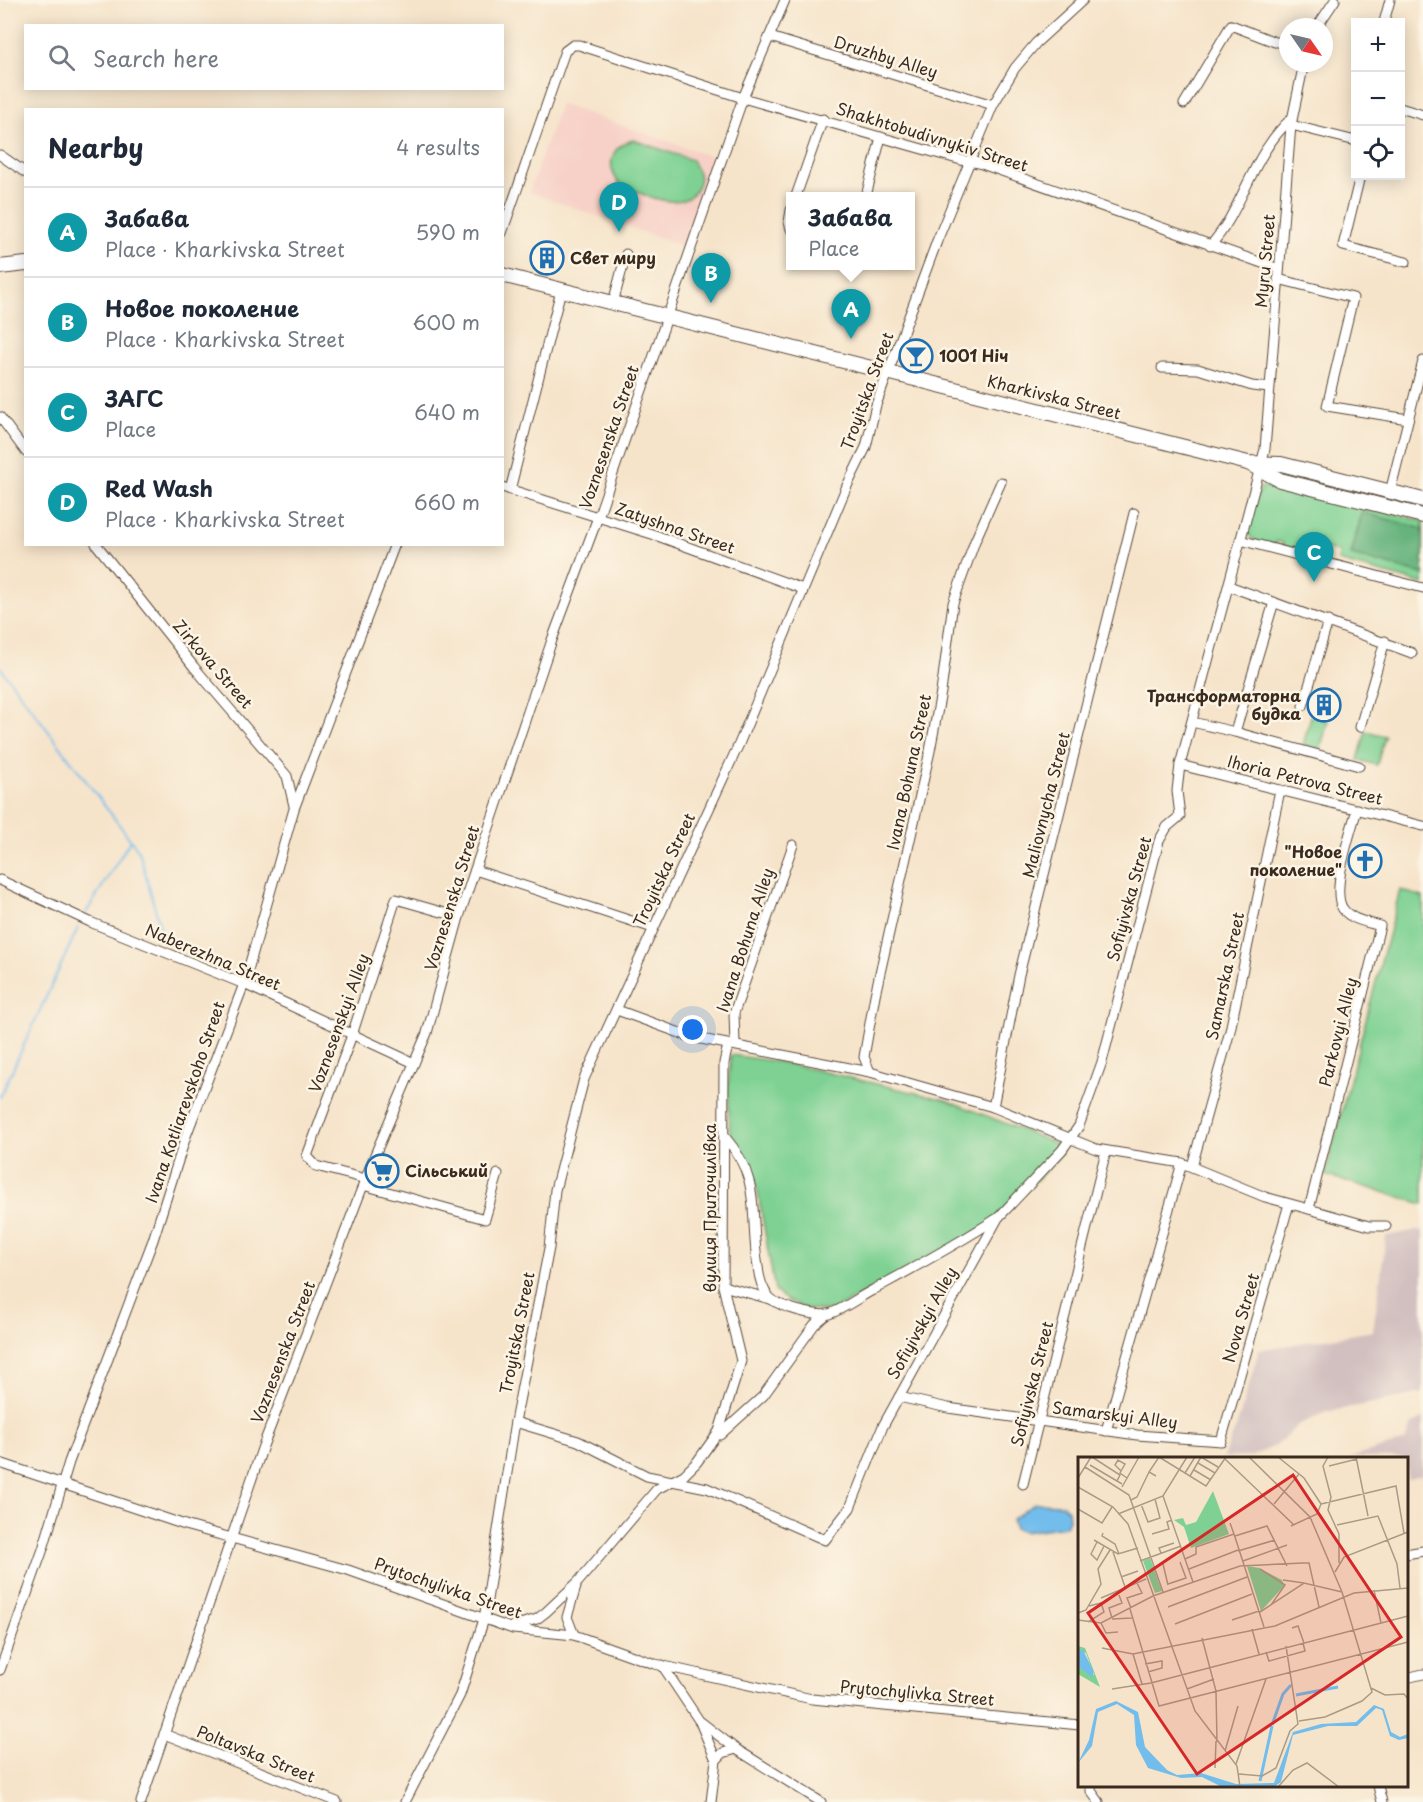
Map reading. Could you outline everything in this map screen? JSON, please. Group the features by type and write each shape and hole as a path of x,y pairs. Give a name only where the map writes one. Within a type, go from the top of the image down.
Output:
{"street":[{"name":"Voznesenska Street","path":"141,1802 263,1446 435,1006 459,917 552,640 598,517 743,98 785,0"},
{"name":"Troyitska Street","path":"405,1802 460,1695 484,1619 515,1422 549,1248 555,1190 587,1069 617,1010 652,928 739,744 803,589 866,447 872,416 969,161 993,105 1015,68 1036,43 1083,0"},
{"path":"1323,18 1335,0"},
{"path":"1385,18 1390,0"},
{"path":"1184,104 1231,25 1279,42"},
{"name":"Druzhby Alley","path":"770,37 993,105"},
{"name":"Shakhtobudivnykiv Street","path":"504,227 565,51 573,45 743,98 969,161 1210,246 1279,274 1353,298 1327,406 1408,419"},
{"name":"Myru Street","path":"1261,467 1292,122 1302,72"},
{"path":"1405,109 1423,115"},
{"path":"797,192 823,119"},
{"path":"1210,246 1225,228 1264,150 1292,122 1351,140"},
{"path":"867,192 881,136"},
{"path":"0,155 24,172"},
{"path":"1359,180 1343,246 1406,262"},
{"path":"613,303 626,254"},
{"path":"0,267 24,264"},
{"name":"Kharkivska Street","path":"504,276 1261,467 1423,500"},
{"path":"506,488 561,290"},
{"path":"1389,492 1423,361"},
{"path":"1162,368 1198,369 1252,386 1269,388"},
{"path":"0,417 24,449"},
{"name":"Kharkivska Street","path":"1261,467 1280,480 1423,516"},
{"name":"Sofiyivska Street","path":"1072,1138 1085,1113 1102,1062 1159,841 1167,827 1180,816 1176,791 1180,765 1261,467"},
{"name":"Ivana Bohuna Street","path":"870,1072 864,1057 932,739 953,603 975,541 1001,482"},
{"name":"Zatyshna Street","path":"506,488 598,517 803,589"},
{"name":"Maliovnycha Street","path":"993,1107 1019,975 1134,513"},
{"path":"1240,540 1423,588"},
{"name":"Zirkova Street","path":"98,546 165,632 287,776 294,809"},
{"name":"Ivana Kotliarevskoho Street","path":"0,1670 43,1549 63,1482 153,1240 190,1125 244,984 294,809 394,546"},
{"path":"1228,586 1385,641 1412,653"},
{"path":"1235,732 1274,602"},
{"path":"1303,706 1328,621"},
{"path":"1360,727 1385,641"},
{"path":"1192,722 1359,766"},
{"name":"Ihoria Petrova Street","path":"1180,765 1423,826"},
{"path":"287,776 306,778"},
{"name":"Samarska Street","path":"1106,1431 1230,1031 1280,790"},
{"name":"Parkovyi Alley","path":"1309,1209 1380,926 1351,916 1342,908 1339,897 1340,879 1357,809"},
{"name":"Ivana Bohuna Alley","path":"731,1045 734,1012 793,845"},
{"path":"475,870 652,928"},
{"name":"Naberezhna Street","path":"0,880 90,921 244,984 414,1063"},
{"name":"Voznesenskyi Alley","path":"365,1182 316,1166 307,1156 352,1035 396,899 459,917"},
{"path":"617,1010 691,1037 870,1072 993,1107 1106,1151 1187,1164 1288,1204 1369,1226 1386,1226"},
{"name":"вулиця Приточилівка","path":"509,1627 542,1617 578,1582 650,1497 688,1472 716,1439 741,1361 723,1286 724,1063 731,1045"},
{"path":"725,1137 741,1156 749,1182 755,1207 758,1267 762,1285 770,1299"},
{"name":"Sofiyivskyi Alley","path":"670,1482 688,1483 707,1488 825,1540 850,1508 883,1426 998,1218 1072,1138"},
{"name":"Sofiyivska Street","path":"1023,1484 1106,1151"},
{"path":"365,1182 485,1219 498,1174"},
{"name":"Nova Street","path":"1221,1441 1288,1204"},
{"path":"716,1439 763,1395 814,1325 827,1314 954,1246 998,1218"},
{"path":"723,1286 770,1299 797,1310 827,1314"},
{"name":"Samarskyi Alley","path":"899,1397 948,1408 1106,1431 1221,1441"},
{"path":"515,1422 578,1441 627,1467 670,1482"},
{"name":"Prytochylivka Street","path":"0,1463 63,1482 188,1526 348,1570 509,1627 574,1635 662,1665 812,1699 1078,1725"},
{"path":"1408,1554 1423,1551"},
{"path":"574,1635 568,1624 568,1608 578,1582"},
{"path":"662,1665 700,1722 716,1760 711,1802"},
{"path":"1408,1678 1423,1674"},
{"path":"700,1722 736,1749 821,1802"},
{"name":"Poltavska Street","path":"164,1734 337,1802"},
{"path":"716,1760 723,1753 736,1749"},
{"path":"1091,1787 1091,1791 1099,1802"},
{"path":"1378,1787 1382,1802"}],"shaded area":[{"path":"560,104 713,157 682,246 529,192"},
{"path":"1423,1231 1423,1393 1327,1412 1298,1425 1275,1446 1250,1457 1223,1457 1237,1425 1259,1350 1373,1331 1386,1236"},
{"path":"1423,1419 1423,1474 1408,1479 1408,1457 1353,1457 1405,1441 1411,1425"}],"green space":[{"path":"634,140 692,160 700,177 696,190 688,197 678,201 666,200 653,198 618,182 612,169 613,156 620,146"},
{"path":"1270,483 1423,521 1423,584 1338,561 1339,552 1314,545 1311,555 1283,547 1283,543 1277,541 1275,546 1253,540 1247,532 1256,496 1264,485"},
{"path":"1362,512 1423,529 1423,574 1351,555"},
{"path":"1311,716 1328,721 1320,750 1303,745"},
{"path":"1366,731 1385,736 1377,765 1358,760"},
{"path":"1400,890 1423,897 1423,1204 1325,1175"},
{"path":"731,1055 785,1063 947,1100 1057,1144 1062,1153 998,1221 834,1310 802,1307 788,1301 775,1291 757,1187 749,1163 730,1137 728,1087"}],"water":[{"path":"1035,1503 1062,1504 1068,1510 1069,1519 1065,1526 1023,1532 1015,1528 1012,1519"}],"waterway":[{"path":"0,667 139,851 164,941"},
{"path":"86,913 130,841"},
{"path":"0,1097 78,928"}],"place":[{"name":"Red Wash","path":"619,232"},
{"name":"Свет миру","path":"547,258"},
{"name":"Новое поколение","path":"711,303"},
{"name":"Забава","path":"851,339"},
{"name":"1001 Ніч","path":"916,356"},
{"name":"ЗАГС","path":"1314,582"},
{"name":"Трансформаторна будка","path":"1324,705"},
{"name":"\"Новое поколение\"","path":"1365,861"},
{"name":"Сільський","path":"382,1171"}]}
